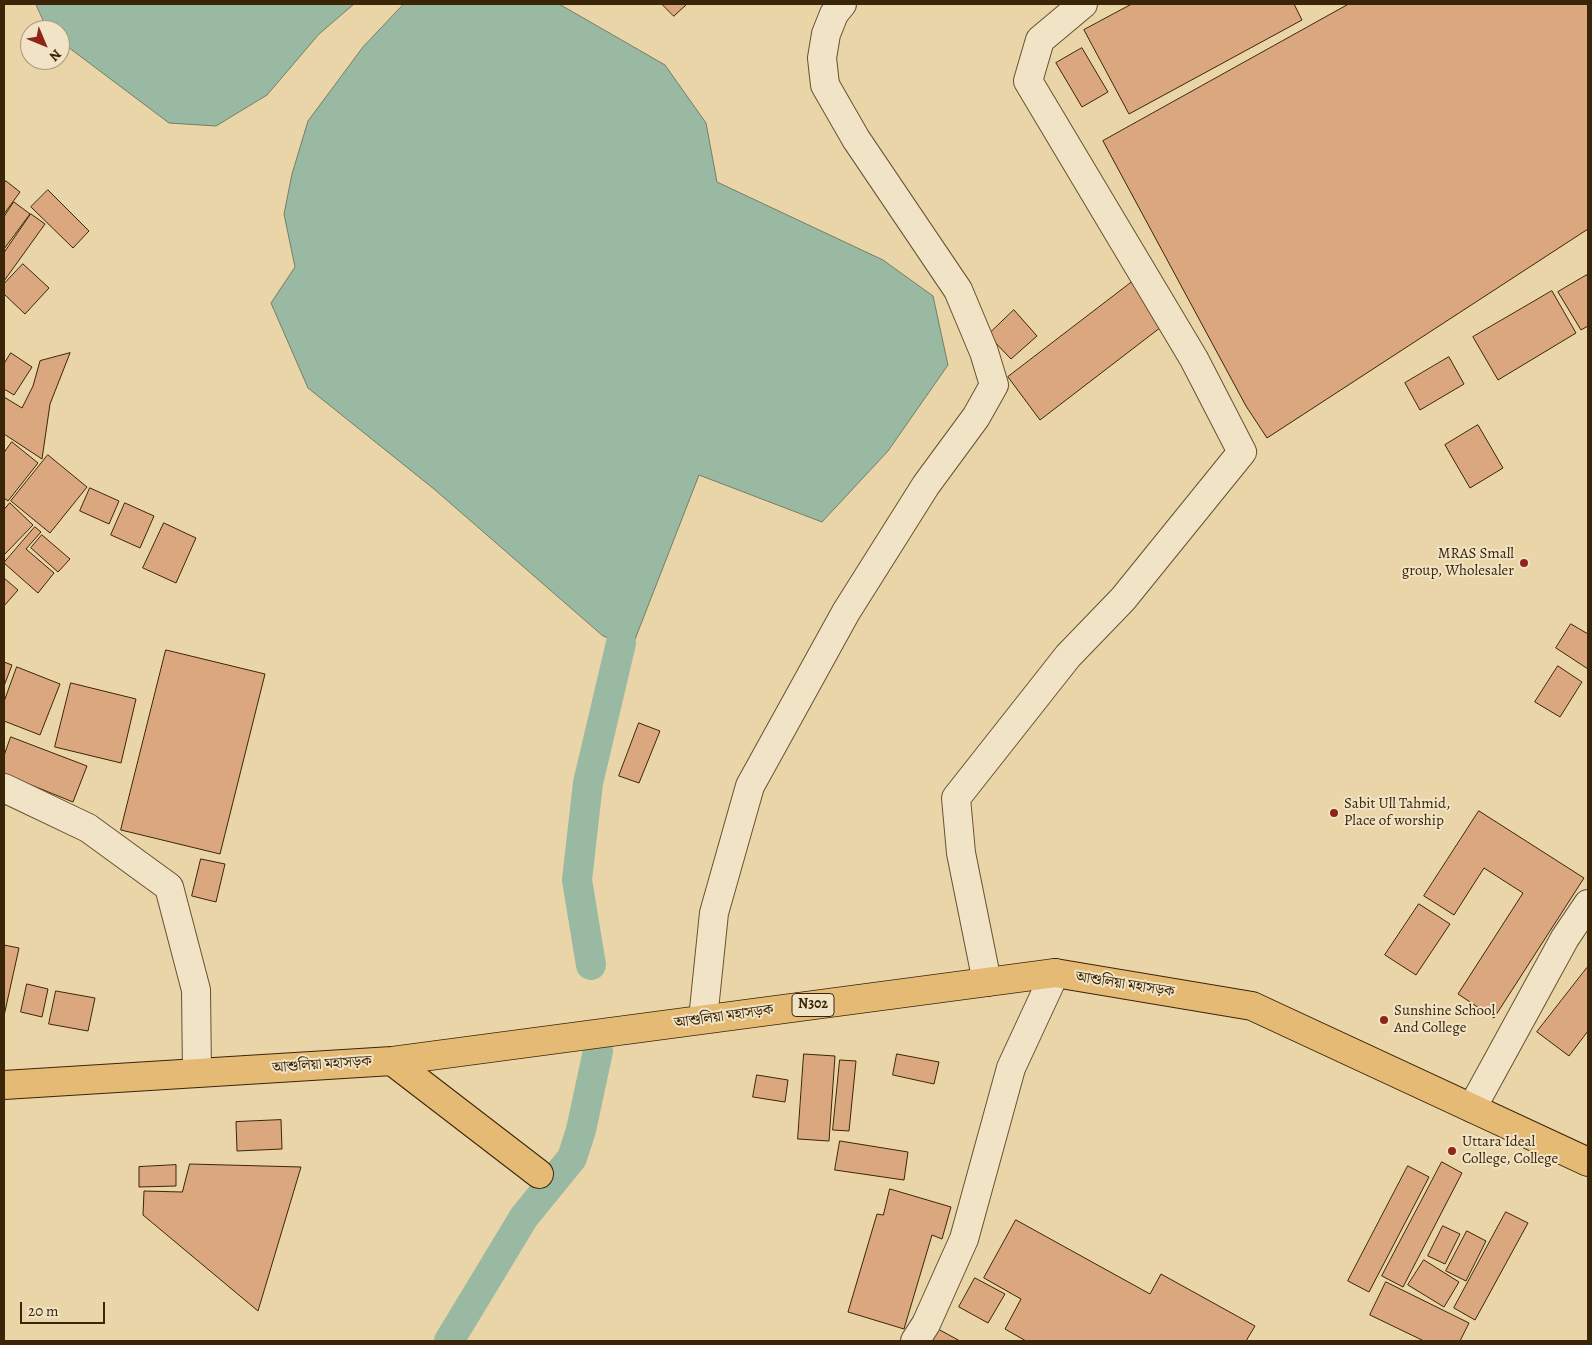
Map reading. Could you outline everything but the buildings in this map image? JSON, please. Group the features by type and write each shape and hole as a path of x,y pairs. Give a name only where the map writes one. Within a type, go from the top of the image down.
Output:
{"highway":[{"name":"আশুলিয়া মহাসড়ক","path":"4,1085 392,1061 1055,973 1252,1006 1588,1162"},
{"path":"392,1061 539,1174"}],"street":[{"path":"703,1019 714,913 750,786 846,612 926,485 976,418 994,385 984,352 958,290 856,139 825,85 822,58 826,34 834,14 842,4"},
{"path":"987,982 961,853 956,798 1068,656 1123,599 1242,452 1194,360 1028,81 1040,40 1083,4"},
{"path":"4,788 88,828 169,887 196,990 196,1073"},
{"path":"1472,1108 1566,938 1588,904"},
{"path":"915,1341 926,1324 964,1239 1011,1068 1055,973"}],"shaded area":[{"path":"36,4 354,4 319,34 267,95 216,126 169,123 70,49 70,20 43,20"},
{"path":"404,4 559,4 665,65 706,123 717,182 883,260 933,296 948,365 888,451 822,522 699,475 632,647 603,636 434,489 308,388 271,303 295,267 284,214 292,174 308,121 363,47"}],"waterway":[{"path":"591,965 577,880 588,783 621,643"},
{"path":"449,1341 524,1217 572,1158 581,1130 598,1051"}],"place":[{"name":"MRAS Small group, Wholesaler","path":"1524,563"},
{"name":"Sabit Ull Tahmid, Place of worship","path":"1334,813"},
{"name":"Sunshine School And College","path":"1384,1020"},
{"name":"Uttara Ideal College, College","path":"1452,1151"}]}
